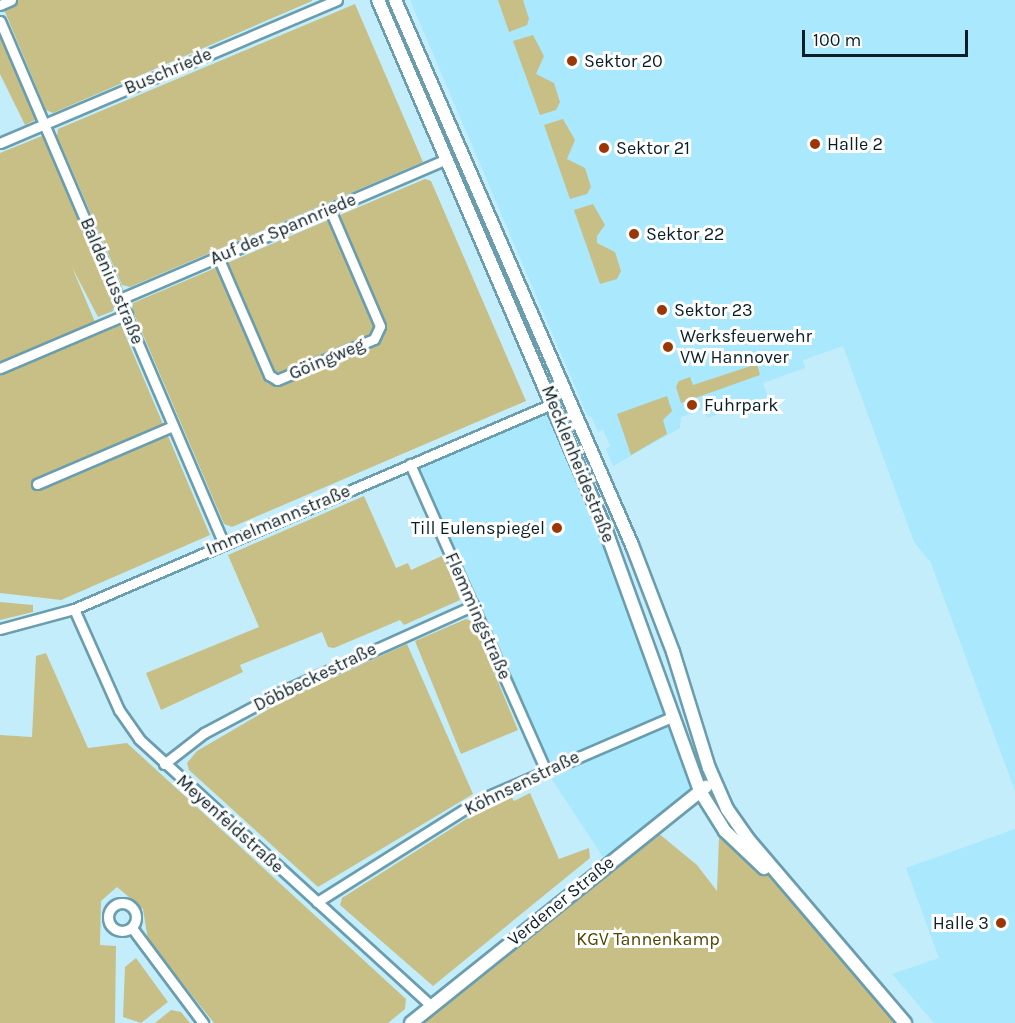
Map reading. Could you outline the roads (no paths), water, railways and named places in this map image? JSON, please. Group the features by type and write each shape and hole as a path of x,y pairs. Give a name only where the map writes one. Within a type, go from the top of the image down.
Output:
{"main road":[{"name":"Mecklenheidestraße","path":"378,0 554,404 606,531 700,791 725,831 804,906"},
{"name":"Mecklenheidestraße","path":"395,0 632,545 673,652 714,782 748,839 905,1023"},
{"path":"554,404 562,386"},
{"path":"606,531 632,545"},
{"name":"Verdener Straße","path":"411,1023 714,782"}],"street":[{"path":"0,5 11,0"},
{"name":"Buschriede","path":"0,143 337,0"},
{"name":"Baldeniusstraße","path":"0,21 223,542"},
{"name":"Auf der Spannriede","path":"120,298 446,159"},
{"name":"Göingweg","path":"218,257 269,375 277,380 374,339 380,326 330,210"},
{"path":"0,368 127,314"},
{"name":"Immelmannstraße","path":"0,629 74,609 223,542 554,404"},
{"path":"37,484 173,426"},
{"name":"Flemmingstraße","path":"410,464 545,769"},
{"name":"Döbbeckestraße","path":"164,764 204,733 283,691 474,605"},
{"name":"Meyenfeldstraße","path":"74,609 127,726 164,764 431,1006"},
{"name":"Köhnsenstraße","path":"317,902 479,800 545,769 674,716"},
{"path":"132,928 203,1023"}],"place":[{"name":"Sektor 20","path":"572,61"},
{"name":"Halle 2","path":"815,144"},
{"name":"Sektor 21","path":"604,148"},
{"name":"Sektor 22","path":"634,234"},
{"name":"Sektor 23","path":"662,310"},
{"name":"Werksfeuerwehr VW Hannover","path":"668,347"},
{"name":"Fuhrpark","path":"692,405"},
{"name":"Till Eulenspiegel","path":"557,528"},
{"name":"Halle 3","path":"1001,923"}],"park label":[{"name":"KGV Tannenkamp","path":"648,939"}]}
